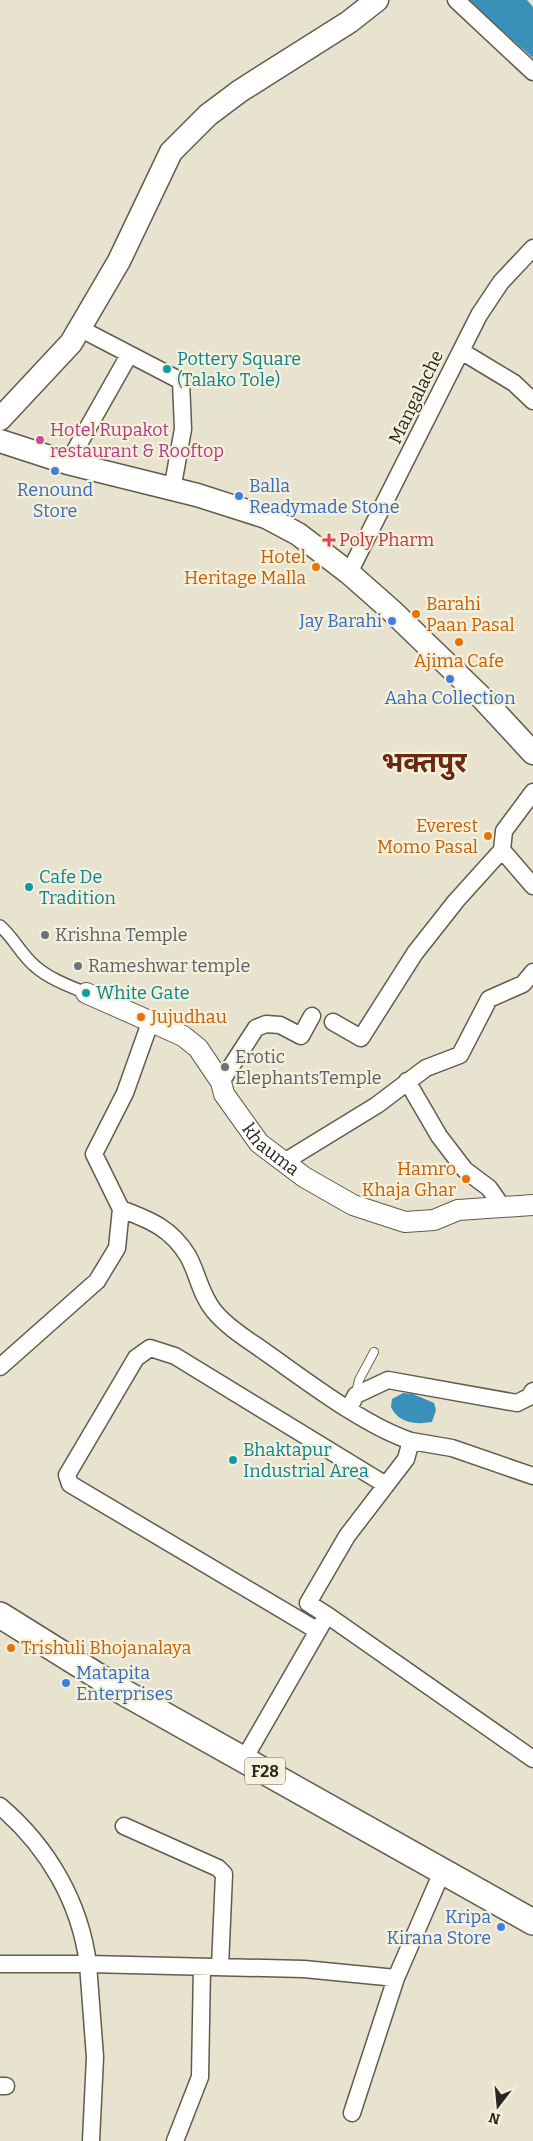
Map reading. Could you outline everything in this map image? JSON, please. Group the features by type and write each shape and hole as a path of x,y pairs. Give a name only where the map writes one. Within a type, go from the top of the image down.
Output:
{"main road":[{"path":"0,419 72,343 119,261 171,152 188,133 240,92 349,22 377,0"},
{"path":"0,441 68,463 197,495 266,517 298,534 349,573 469,686 533,753"},
{"name":"F28","path":"0,1615 125,1693 533,1922"}],"street":[{"path":"456,0 533,72"},
{"name":"Mangalache","path":"349,573 480,315 501,282 533,248"},
{"path":"81,329 181,381 183,429 172,490"},
{"path":"462,351 514,382 533,401"},
{"path":"68,463 129,355"},
{"path":"333,1022 360,1038 415,953 456,901 502,850 504,831 533,792"},
{"path":"502,850 533,886"},
{"path":"0,926 11,935 36,967 60,982 86,993"},
{"path":"284,1162 377,1105 426,1068 460,1055 489,999 523,984 533,972"},
{"name":"khauma","path":"86,993 151,1020 183,1036 198,1048 221,1082 224,1094 254,1137 284,1162 328,1192 353,1206 405,1222 434,1220 458,1210 500,1205 533,1205"},
{"path":"221,1082 256,1028 266,1024 280,1024 301,1036 312,1016"},
{"path":"0,1367 97,1281 117,1248 121,1209 94,1154 124,1093 151,1020"},
{"path":"407,1081 444,1143 465,1170 488,1188 500,1205"},
{"path":"121,1209 155,1222 174,1239 188,1257 200,1288 214,1311 235,1330 303,1379 352,1401 393,1435 411,1441 452,1448 533,1476"},
{"path":"318,1631 70,1484 67,1475 136,1358 150,1348 175,1356 386,1485"},
{"path":"352,1401 388,1380 517,1403 529,1397 533,1391"},
{"path":"411,1441 406,1458 347,1536 308,1603 327,1614 533,1759"},
{"path":"244,1759 327,1614"},
{"path":"0,1806 31,1837 58,1873 77,1913 84,1936 95,2057 91,2141"},
{"path":"124,1826 218,1868 224,1874 220,1967"},
{"path":"352,2113 396,1978 442,1872"},
{"path":"0,1964 304,1969 396,1978"},
{"path":"175,2141 200,2077 202,1967"}],"lane":[{"path":"352,1401 359,1380 374,1352"}],"water":[{"path":"468,0 527,0 533,7 533,58"},
{"path":"403,1393 413,1394 434,1403 436,1410 432,1422 414,1423 398,1417 391,1407 392,1399"}],"place":[{"name":"Pottery Square (Talako Tole)","path":"167,369"},
{"name":"Hotel Rupakot restaurant & Rooftop","path":"40,440"},
{"name":"Renound Store","path":"55,471"},
{"name":"Balla Readymade Stone","path":"239,496"},
{"name":"Poly Pharm","path":"329,540"},
{"name":"Hotel Heritage Malla","path":"316,567"},
{"name":"Barahi Paan Pasal","path":"416,614"},
{"name":"Jay Barahi","path":"392,621"},
{"name":"Ajima Cafe","path":"459,642"},
{"name":"Aaha Collection","path":"450,679"},
{"name":"Everest Momo Pasal","path":"488,836"},
{"name":"Cafe De Tradition","path":"29,887"},
{"name":"Krishna Temple","path":"45,935"},
{"name":"Rameshwar temple","path":"78,966"},
{"name":"White Gate","path":"86,993"},
{"name":"Jujudhau","path":"141,1017"},
{"name":"Erotic ElephantsTemple","path":"225,1067"},
{"name":"Hamro Khaja Ghar","path":"466,1179"},
{"name":"Bhaktapur Industrial Area","path":"233,1460"},
{"name":"Trishuli Bhojanalaya","path":"11,1648"},
{"name":"Matapita Enterprises","path":"66,1683"},
{"name":"Kripa Kirana Store","path":"501,1927"}],"district":[{"name":"भक्तपुर","path":"424,762"}]}
